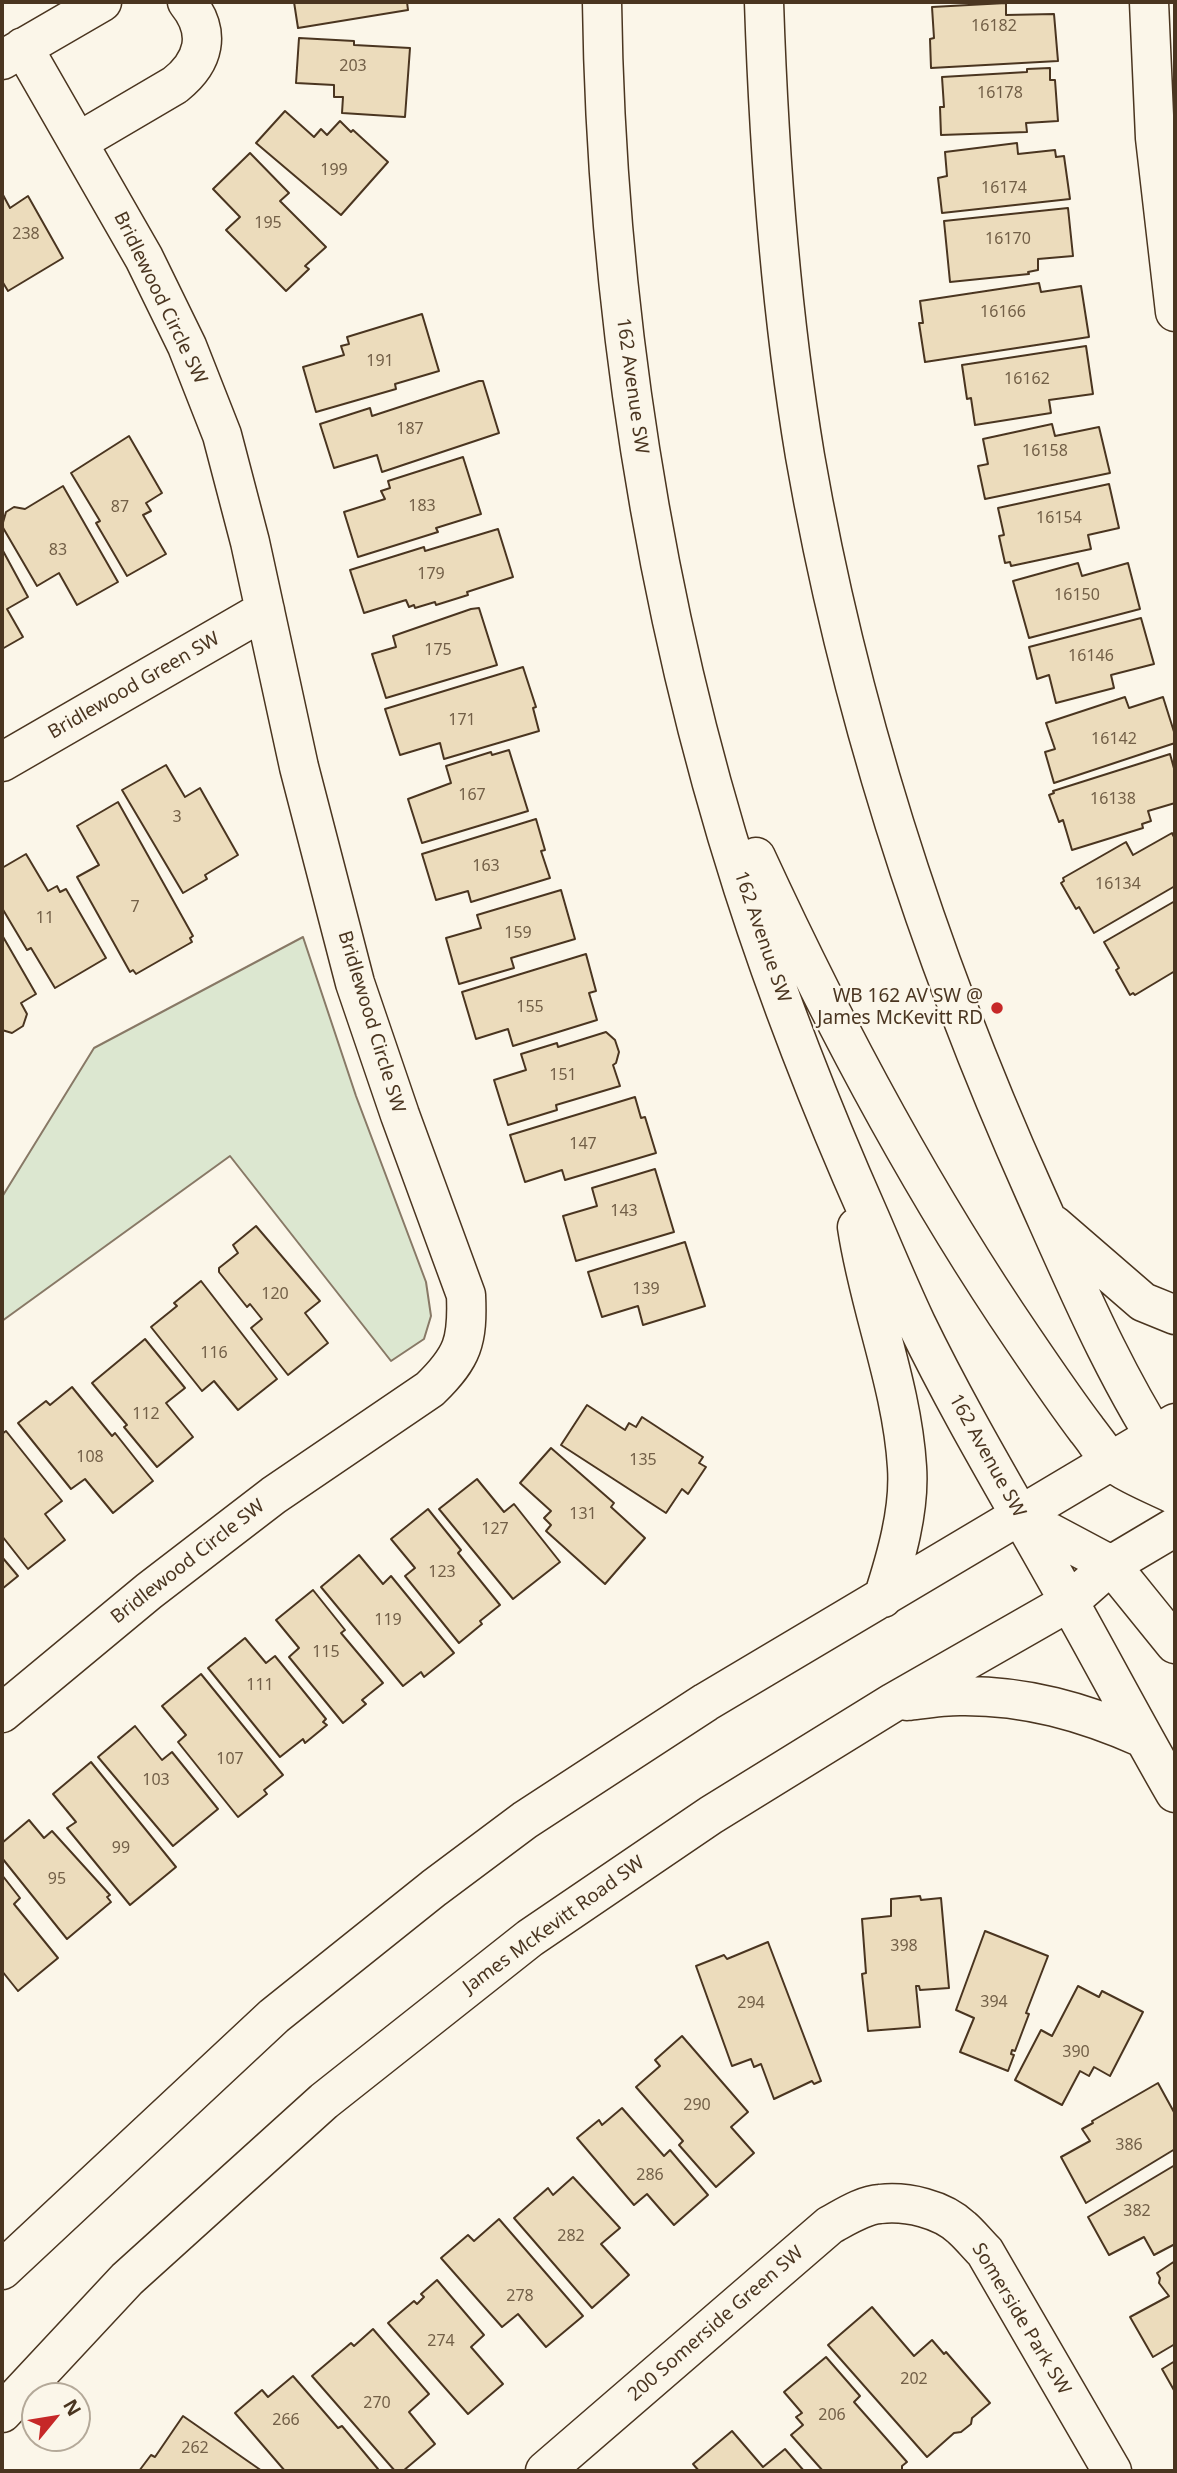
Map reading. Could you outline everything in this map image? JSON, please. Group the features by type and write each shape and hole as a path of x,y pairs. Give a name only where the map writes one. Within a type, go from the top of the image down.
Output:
{"main road":[{"name":"Bridlewood Circle SW","path":"2,1713 149,1591 274,1495 430,1389 451,1368 463,1342 467,1320 466,1295 355,983 299,767 265,610 222,435 187,346 144,258 78,142 13,54 102,2"},
{"path":"78,142 175,85 188,74 197,60 202,43 201,27 195,11 187,2"},
{"name":"162 Avenue SW","path":"603,2 610,175 624,337 653,522 672,618 702,741 743,887 825,1116 914,1320 962,1416 1175,1793"},
{"path":"764,2 776,228 790,349 806,457 842,631 877,766 928,925 1003,1120 1086,1309 1164,1429 1175,1468"},
{"path":"1149,2 1155,138 1175,312"},
{"name":"Bridlewood Green SW","path":"2,762 265,610"},
{"path":"702,741 789,928 921,1178 1001,1307 1111,1462 1175,1495"},
{"path":"849,1171 863,1266 893,1377 907,1468 900,1547 884,1598"},
{"path":"1047,1219 1143,1302 1175,1315"},
{"path":"2,2270 274,2016 434,1888 525,1820 706,1702 1164,1429"},
{"path":"1019,1516 1111,1565 1175,1644"},
{"name":"James McKevitt Road SW","path":"2,2413 127,2279 324,2101 530,1938 711,1815 894,1702 1069,1602 1111,1565 1175,1527"},
{"path":"894,1702 960,1696 999,1697 1041,1703 1061,1707 1143,1738"},
{"name":"200 Somerside Green SW","path":"545,2471 830,2225 856,2211 879,2204 900,2204"},
{"name":"Somerside Park SW","path":"900,2204 923,2207 961,2226 985,2252 1112,2471"}],"green space":[{"path":"303,937 356,1096 426,1282 431,1316 424,1339 391,1361 230,1156 2,1321 2,1197 94,1048"}],"building":[{"path":"294,2 407,2 408,10 298,28"},
{"path":"1006,3 1006,15 1054,14 1058,61 931,68 930,39 934,38 932,7"},
{"path":"299,38 410,48 405,117 342,113 343,97 334,97 334,85 296,83"},
{"path":"1050,68 1050,80 1055,80 1058,121 1026,123 1027,132 941,135 940,107 944,107 942,77"},
{"path":"285,111 314,137 321,129 327,135 340,121 388,162 341,215 256,143"},
{"path":"1017,143 1018,154 1055,150 1056,157 1064,156 1070,199 942,213 938,178 947,176 945,152"},
{"path":"250,153 289,193 280,201 326,247 305,266 309,269 286,291 226,230 240,217 213,189"},
{"path":"2,193 10,208 28,196 63,258 8,291 2,281"},
{"path":"1068,208 1073,256 1038,259 1038,270 1028,272 1029,274 950,282 944,221"},
{"path":"1039,283 1041,292 1081,286 1089,337 925,362 919,323 923,323 920,301"},
{"path":"422,314 439,371 395,384 396,389 316,412 303,367 344,355 341,346 349,344 347,337"},
{"path":"1086,346 1093,394 1049,400 1051,413 975,425 971,398 967,399 962,365"},
{"path":"483,381 499,433 382,472 377,455 334,468 320,424 370,408 372,416"},
{"path":"1052,424 1055,436 1099,427 1110,473 985,499 978,466 988,464 983,439"},
{"path":"129,436 162,493 146,503 151,511 143,515 166,554 127,576 96,523 100,521 71,473"},
{"path":"463,457 481,514 436,528 438,532 358,557 344,512 385,499 381,491 390,488 388,481"},
{"path":"1109,484 1119,528 1088,535 1091,549 1011,566 1010,562 1005,563 999,536 1004,535 998,508"},
{"path":"63,486 118,582 77,605 59,573 37,586 2,526 6,512 14,507 25,509"},
{"path":"498,529 513,577 436,605 435,602 415,608 414,605 409,607 406,600 364,613 350,570 424,547 425,551"},
{"path":"2,549 28,597 7,609 23,637 2,649"},
{"path":"1078,563 1082,576 1128,563 1140,609 1029,638 1013,581"},
{"path":"479,608 497,665 386,698 372,654 396,647 393,636"},
{"path":"1141,618 1154,664 1111,675 1114,688 1056,703 1049,675 1037,679 1029,647"},
{"path":"523,667 536,707 533,708 539,731 444,759 440,743 400,755 385,709"},
{"path":"1125,697 1129,708 1163,697 1175,743 1054,783 1045,752 1055,749 1046,723"},
{"path":"509,750 528,811 422,843 408,799 451,783 446,766 491,752 492,755"},
{"path":"1170,754 1175,772 1175,803 1148,811 1151,821 1142,824 1143,828 1072,850 1063,820 1059,822 1049,795 1054,793 1053,791"},
{"path":"166,765 185,797 200,788 238,855 205,875 207,879 183,893 122,790"},
{"path":"118,802 193,936 190,938 192,942 136,974 133,970 130,972 77,877 99,865 77,826"},
{"path":"536,819 545,850 541,851 550,878 471,902 468,891 436,900 422,854"},
{"path":"1172,833 1175,839 1175,886 1094,933 1061,883 1063,878 1126,842 1133,855"},
{"path":"26,854 48,891 57,886 60,892 66,889 106,958 55,988 31,948 27,950 2,908 2,868"},
{"path":"561,890 575,939 511,958 514,968 459,984 446,938 481,928 477,915"},
{"path":"1175,901 1175,971 1135,995 1130,995 1104,942"},
{"path":"2,935 36,994 21,1003 27,1014 23,1026 12,1033 2,1030"},
{"path":"586,954 596,991 589,993 597,1020 513,1046 508,1029 476,1039 462,992"},
{"path":"606,1032 615,1040 619,1052 613,1065 620,1086 556,1105 557,1110 508,1125 494,1080 526,1070 521,1054 557,1043 558,1047"},
{"path":"635,1097 641,1118 645,1117 656,1153 565,1180 562,1170 525,1182 510,1135"},
{"path":"655,1169 674,1232 576,1261 563,1216 597,1206 592,1188"},
{"path":"256,1226 320,1301 305,1313 328,1343 288,1375 251,1328 262,1319 250,1304 247,1307 219,1272 219,1268 238,1253 233,1245"},
{"path":"685,1242 705,1306 643,1325 638,1306 602,1317 588,1272"},
{"path":"201,1281 277,1379 238,1410 214,1381 202,1391 151,1327 177,1306 174,1303"},
{"path":"145,1339 185,1388 166,1403 193,1437 157,1467 92,1383"},
{"path":"72,1387 112,1436 115,1433 153,1481 113,1513 85,1479 71,1489 18,1423 46,1401 50,1405"},
{"path":"587,1405 625,1430 629,1423 636,1427 642,1417 703,1457 699,1463 706,1467 688,1494 682,1489 666,1513 561,1445"},
{"path":"6,1431 62,1501 45,1514 65,1540 28,1569 2,1536 2,1434"},
{"path":"551,1448 614,1503 611,1507 645,1538 605,1584 546,1531 551,1525 544,1518 551,1511 520,1483"},
{"path":"477,1479 504,1512 514,1504 560,1562 513,1599 439,1509"},
{"path":"428,1509 461,1550 458,1553 500,1605 459,1643 405,1576 415,1568 391,1539"},
{"path":"359,1555 383,1584 391,1576 454,1653 424,1677 421,1672 403,1686 321,1587"},
{"path":"2,1557 18,1576 2,1589"},
{"path":"313,1590 345,1630 341,1633 383,1683 362,1700 366,1704 343,1723 289,1657 299,1648 276,1620"},
{"path":"245,1638 266,1663 275,1656 326,1719 323,1722 327,1725 305,1743 303,1739 280,1757 208,1668"},
{"path":"201,1674 283,1775 264,1790 267,1794 238,1817 178,1742 186,1735 162,1706"},
{"path":"135,1726 162,1760 172,1752 218,1809 173,1846 98,1757"},
{"path":"91,1762 176,1867 130,1905 67,1828 76,1822 53,1794"},
{"path":"29,1820 44,1838 52,1831 110,1895 107,1897 111,1902 67,1939 2,1858 2,1843"},
{"path":"2,1875 20,1898 14,1904 58,1958 18,1991 2,1971"},
{"path":"920,1896 921,1900 941,1898 949,1988 920,1990 919,1986 916,1986 920,2027 868,2031 862,1974 866,1973 862,1919 891,1916 891,1899"},
{"path":"985,1931 1048,1956 1015,2051 1012,2050 1011,2054 1014,2055 1008,2071 960,2052 974,2018 956,2010"},
{"path":"768,1942 821,2081 814,2084 812,2081 774,2099 761,2064 754,2067 751,2059 732,2066 696,1966 724,1955 727,1959"},
{"path":"1078,1986 1099,1997 1102,1991 1143,2012 1110,2076 1094,2067 1089,2076 1080,2071 1062,2105 1015,2080 1041,2030 1052,2036"},
{"path":"682,2036 748,2112 731,2127 754,2153 716,2187 679,2145 683,2141 636,2087 660,2066 655,2060"},
{"path":"1158,2083 1175,2114 1175,2149 1086,2203 1061,2157 1090,2141 1082,2129 1093,2123 1092,2121"},
{"path":"622,2108 664,2156 670,2150 708,2195 674,2225 647,2194 634,2205 577,2138 599,2120 602,2125"},
{"path":"1175,2165 1175,2244 1154,2255 1144,2237 1109,2255 1088,2217"},
{"path":"573,2177 620,2228 601,2244 629,2275 592,2308 514,2218 548,2188 553,2195"},
{"path":"499,2219 583,2316 546,2347 518,2314 502,2327 441,2258 468,2235 474,2241"},
{"path":"1175,2261 1175,2344 1153,2357 1130,2317 1169,2296 1159,2283 1157,2273"},
{"path":"437,2280 484,2335 471,2347 503,2384 468,2414 388,2323 414,2301 417,2304 424,2297 421,2294"},
{"path":"872,2307 914,2356 932,2340 944,2354 946,2352 990,2403 972,2418 971,2424 961,2432 954,2433 927,2457 828,2345"},
{"path":"373,2329 429,2394 409,2412 435,2444 403,2471 395,2471 312,2376 351,2343 354,2346"},
{"path":"826,2357 860,2396 854,2402 907,2462 902,2466 902,2471 823,2471 791,2435 803,2425 796,2417 802,2413 784,2392"},
{"path":"1175,2361 1175,2392 1162,2369"},
{"path":"293,2376 338,2428 342,2426 378,2469 285,2471 235,2413 262,2390 268,2397"},
{"path":"183,2416 262,2471 139,2471 151,2455 155,2457"},
{"path":"732,2431 763,2467 785,2449 804,2471 699,2471 693,2464"}],"place":[{"name":"WB 162 AV SW @ James McKevitt RD","path":"997,1008"}]}
